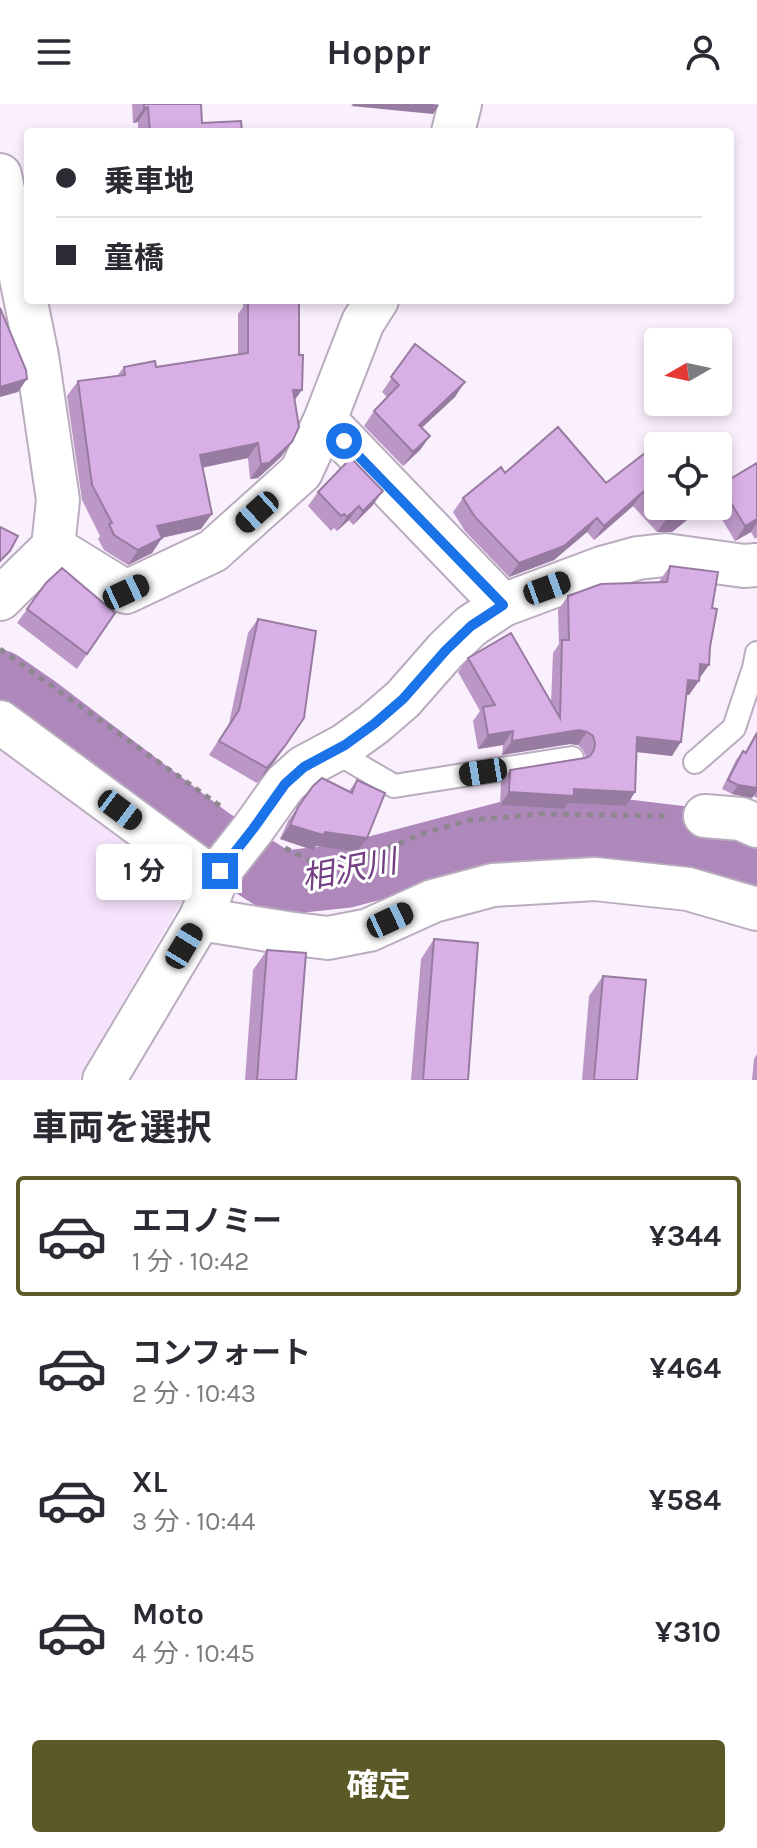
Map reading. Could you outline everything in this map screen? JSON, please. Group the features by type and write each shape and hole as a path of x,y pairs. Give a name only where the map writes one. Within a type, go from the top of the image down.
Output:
{"street":[{"path":"454,128 460,104"},
{"path":"0,175 24,292"},
{"path":"0,599 53,547 58,500 26,304"},
{"path":"53,547 126,592 213,551 301,472 363,322 374,304"},
{"path":"325,420 503,605"},
{"path":"104,1080 200,919 218,876 285,784 304,767 345,745 374,724 403,699 471,626 503,605 638,558 665,555 757,565"},
{"path":"0,722 218,876"},
{"path":"705,816 741,819 757,826"},
{"path":"200,919 328,938 369,930 433,901 493,885 595,879 688,889 757,909"}],"lane":[{"path":"695,762 734,728 756,664"},
{"path":"334,751 394,786 572,758"}],"shaded area":[{"path":"0,728 183,864 188,890 78,1080 0,1080"}],"building":[{"path":"144,104 201,104 202,123 241,121 242,128 150,128 148,107 144,108"},
{"path":"248,304 299,304 302,390 293,390 299,427 292,442 269,463 261,464 258,443 200,455 212,514 157,526 162,538 138,550 114,535 109,524 112,523 92,485 78,381 125,375 124,367 155,361 156,367 248,353"},
{"path":"0,308 27,379 0,387"},
{"path":"415,344 465,382 419,425 430,436 413,452 374,411 399,385 391,377"},
{"path":"558,427 606,483 644,454 644,493 604,526 597,518 564,546 519,563 475,517 463,498 501,467 505,473"},
{"path":"351,458 383,491 363,511 359,506 347,517 344,514 341,516 318,492"},
{"path":"757,463 757,519 745,526 732,505 732,478"},
{"path":"0,527 18,536 0,561"},
{"path":"670,566 718,572 712,608 717,609 709,665 700,664 699,681 688,680 681,742 637,737 635,792 574,789 574,796 509,792 510,770 590,756 594,750 593,736 579,730 512,741 513,731 488,735 483,707 495,705 468,658 511,633 560,718 562,640 569,640 568,596 601,584 667,582"},
{"path":"62,568 115,613 87,654 27,609 46,583"},
{"path":"258,619 316,631 304,718 267,768 219,741 239,710"},
{"path":"757,733 757,788 738,785 728,780 743,751 746,753"},
{"path":"322,778 352,793 357,780 385,793 367,838 325,832 323,835 290,825 298,807"},
{"path":"434,939 478,943 468,1080 423,1080"},
{"path":"267,950 306,953 296,1080 257,1080"},
{"path":"603,976 646,980 637,1080 594,1080"}],"waterway":[{"name":"相沢川","path":"0,682 210,839 280,883 345,876 523,829 615,830 723,843 757,855"}],"route":[{"path":"220,871 285,784 304,767 345,745 374,724 403,699 471,626 503,605 344,441"}]}
